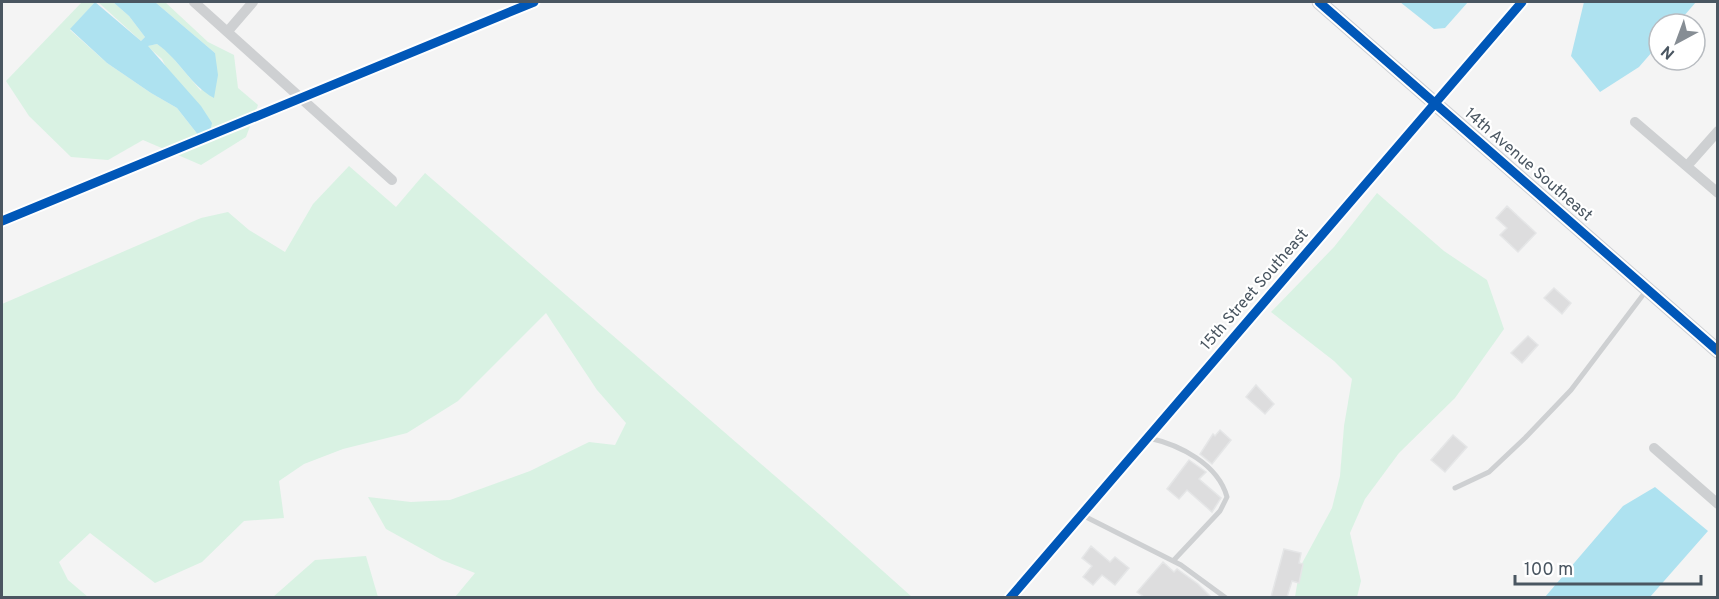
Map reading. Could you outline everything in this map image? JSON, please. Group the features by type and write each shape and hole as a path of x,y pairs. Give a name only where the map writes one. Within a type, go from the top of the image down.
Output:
{"street":[{"path":"194,2 392,180"},
{"path":"228,31 253,2"},
{"name":"14th Avenue Southeast","path":"1319,2 1718,351"},
{"name":"15th Street Southeast","path":"1010,597 1522,2"},
{"path":"1635,122 1718,193"},
{"path":"1687,166 1718,131"},
{"path":"1654,448 1718,504"}],"lane":[{"path":"1455,488 1489,472 1526,438 1571,390 1647,290"},
{"path":"1148,438 1182,450 1201,462 1215,473 1227,497 1220,511 1173,561"},
{"path":"1082,515 1173,561 1202,578 1226,597"}],"green space":[{"path":"82,2 95,2 70,30 107,63 177,108 199,136 162,59 147,46 157,44 167,51 201,91 215,53 155,2 165,2 208,42 234,55 238,88 258,105 246,137 201,165 143,140 108,160 71,157 29,116 6,81"},
{"path":"98,2 113,2 129,16 145,37 141,41"},
{"path":"349,166 396,207 425,173 912,597 455,597 475,573 442,560 386,529 368,497 411,502 450,500 530,471 589,442 615,445 626,423 597,390 546,313 458,401 407,433 343,449 304,464 279,481 284,518 244,521 202,562 155,583 90,533 59,562 68,580 88,597 2,597 2,304 201,218 228,212 249,230 285,252 313,204"},
{"path":"1377,193 1444,251 1487,280 1504,329 1455,398 1399,453 1365,499 1350,533 1361,581 1357,597 1295,597 1300,567 1332,508 1340,476 1344,426 1352,379 1334,361 1271,312 1334,247"},
{"path":"366,556 378,597 273,597 315,560"}],"water":[{"path":"95,2 141,41 145,37 129,16 113,2 155,2 215,53 218,75 214,98 198,86 165,50 157,44 148,46 201,106 212,123 210,132 199,136 177,108 107,63 70,29"},
{"path":"1400,2 1468,2 1445,28 1434,29"},
{"path":"1584,2 1696,2 1687,12 1647,12 1647,58 1639,67 1600,92 1571,56"},
{"path":"1655,487 1708,531 1650,597 1545,597 1623,506"}],"building":[{"path":"1507,206 1536,233 1518,252 1500,235 1507,228 1496,218"},
{"path":"1554,288 1571,303 1562,314 1544,298"},
{"path":"1528,336 1538,345 1522,363 1511,353"},
{"path":"1256,385 1274,404 1265,414 1246,397"},
{"path":"1220,430 1231,440 1212,464 1200,454 1213,434 1215,436"},
{"path":"1453,435 1467,447 1445,472 1431,460"},
{"path":"1189,460 1206,472 1199,479 1221,498 1212,512 1187,490 1179,499 1167,489"},
{"path":"1091,546 1110,562 1115,557 1129,568 1115,585 1102,575 1093,585 1083,577 1092,566 1082,558"},
{"path":"1284,549 1301,553 1299,563 1303,564 1299,583 1292,581 1287,597 1271,597"},
{"path":"1163,562 1174,572 1177,569 1198,584 1211,597 1144,597 1137,592"}],"cycle path":[{"path":"2,221 534,2"},
{"path":"1319,2 1718,351"},
{"path":"1010,598 1522,2"}]}
